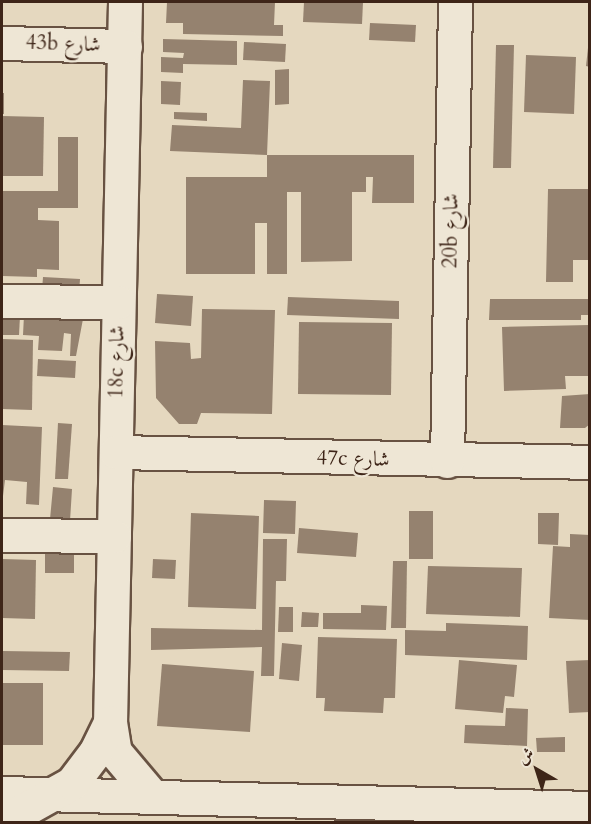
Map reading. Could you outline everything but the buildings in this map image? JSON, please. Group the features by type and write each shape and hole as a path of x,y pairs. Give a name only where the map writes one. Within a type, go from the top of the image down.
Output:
{"street":[{"name":"18c شارع","path":"125,2 110,722 115,752 152,796"},
{"name":"20b شارع","path":"447,461 455,2"},
{"name":"43b شارع","path":"2,43 125,46"},
{"path":"2,301 118,302"},
{"name":"47c شارع","path":"116,452 447,461 590,462"},
{"path":"2,535 114,536"},
{"name":"18c شارع","path":"57,794 86,769 110,722"},
{"path":"2,793 590,808"},
{"path":"2,822 57,794"}]}
